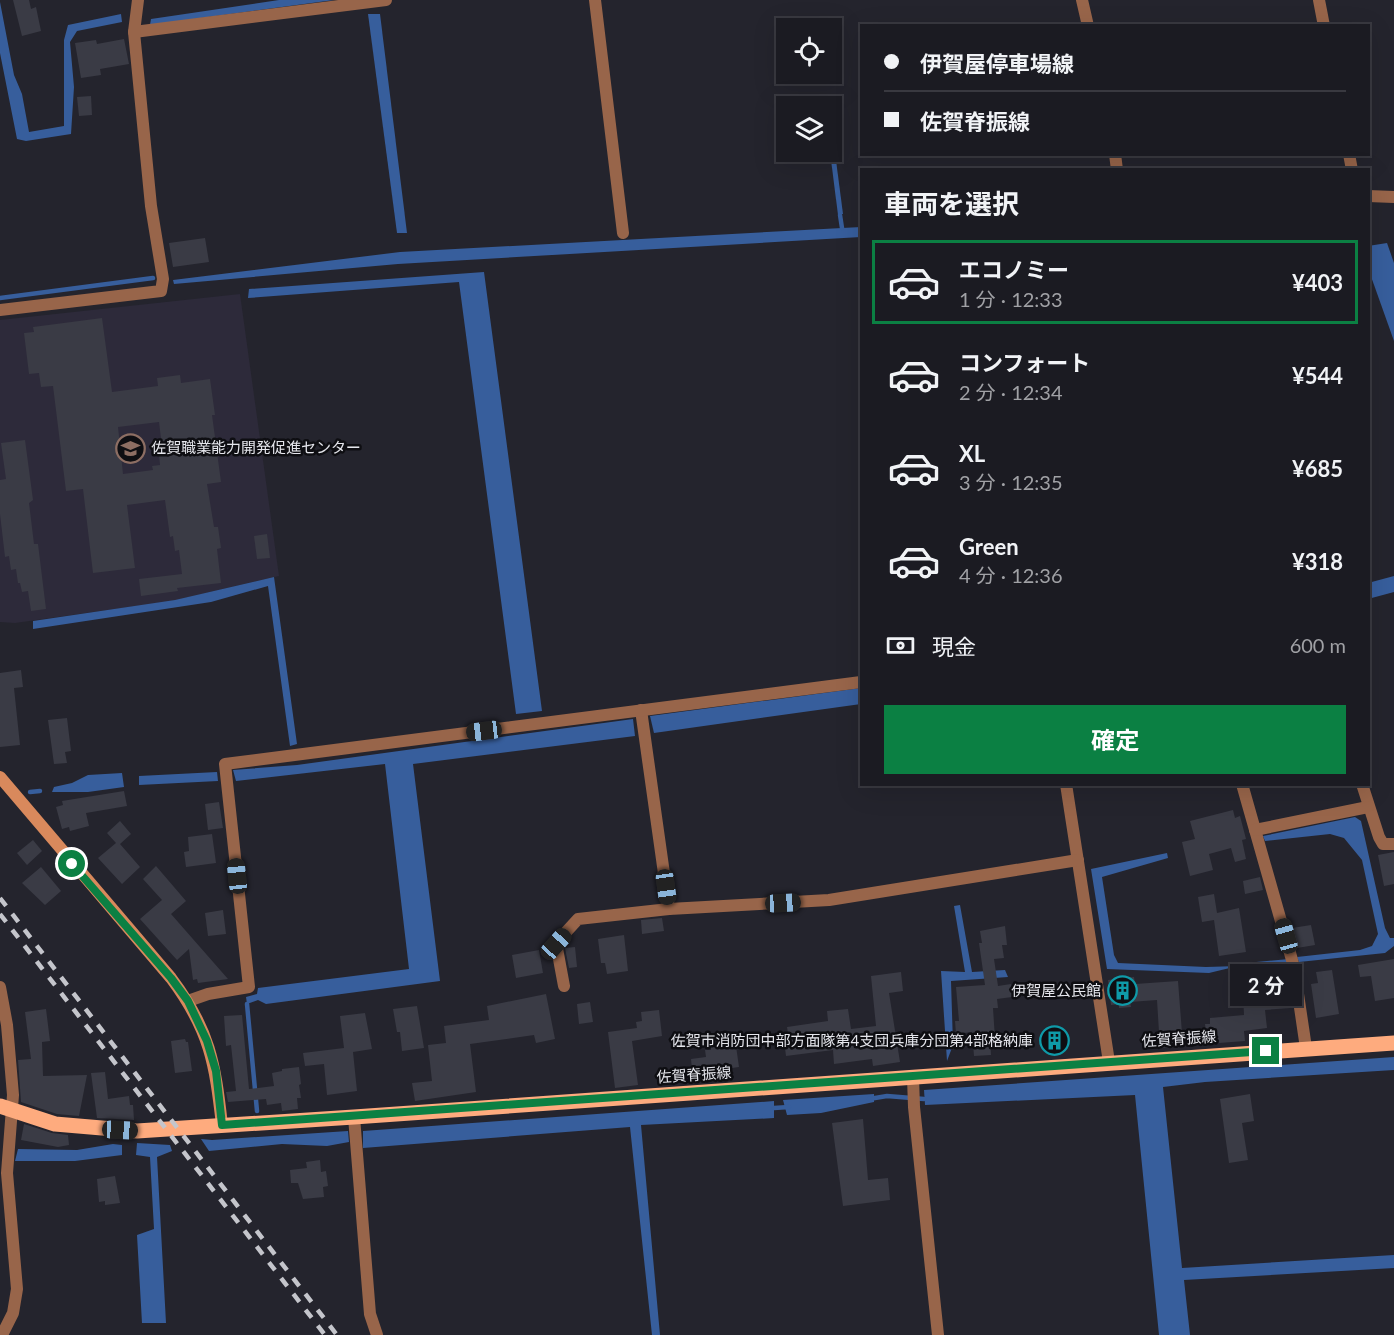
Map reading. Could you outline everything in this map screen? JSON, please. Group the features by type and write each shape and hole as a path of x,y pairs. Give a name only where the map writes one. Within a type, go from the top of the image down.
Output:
{"main road":[{"path":"0,777 188,1001 207,1041 213,1061 222,1125"},
{"name":"佐賀脊振線","path":"5,1108 55,1124 137,1131 913,1082 1110,1062 1394,1042"}],"street":[{"path":"0,310 161,291 163,279 151,206 134,32 138,0"},
{"path":"134,32 386,0"},
{"path":"595,0 623,232"},
{"path":"1083,0 1088,24"},
{"path":"1319,0 1324,24"},
{"path":"1370,196 1394,197"},
{"path":"188,1001 208,994 249,987 225,764 860,682"},
{"path":"641,710 669,909"},
{"path":"1066,786 1110,1062"},
{"path":"1243,786 1293,961 1306,1048"},
{"path":"1363,786 1378,837 1383,844 1394,844"},
{"path":"1255,830 1368,807"},
{"path":"564,986 556,944 578,919 669,909 829,900 1078,860"},
{"path":"0,987 8,1036 13,1095 5,1108 7,1173 17,1289 12,1313 2,1335"},
{"path":"913,1082 938,1335"},
{"path":"354,1117 370,1314 377,1335"}],"shaded area":[{"name":"佐賀職業能力開発促進センター","path":"240,294 279,576 172,601 15,623 0,622 0,320"}],"water":[{"path":"279,0 334,0 150,25 151,19"},
{"path":"0,2 14,75 22,94 29,132 64,126 64,40 68,25 121,14 122,22 77,31 70,42 74,87 71,134 26,141 17,139 0,53"},
{"path":"368,14 380,14 407,233 397,233"},
{"path":"831,162 836,162 843,214 838,215"},
{"path":"860,227 860,237 398,264 174,284 173,280 400,252"},
{"path":"1387,243 1394,263 1394,341 1370,274 1370,246"},
{"path":"484,272 542,711 516,714 459,282 248,298 249,289"},
{"path":"1394,576 1394,592 1370,598 1370,582"},
{"path":"274,577 297,744 290,746 268,586 211,602 33,629 33,621 175,600"},
{"path":"860,688 860,704 654,733 650,716"},
{"path":"633,719 635,736 413,764 440,981 266,1004 258,1000 247,1004 246,997 257,994 258,988 409,969 385,764 236,781 233,770 297,765"},
{"path":"217,772 218,781 139,785 139,776"},
{"path":"122,773 124,787 88,792 52,792 54,787 72,783 88,775"},
{"path":"1355,817 1361,821 1385,928 1390,938 1394,938 1394,946 1385,953 1299,962 1297,957 1360,950 1372,946 1378,934 1362,860 1344,838 1330,834 1265,841 1263,836"},
{"path":"1167,853 1168,858 1102,877 1114,955 1118,963 1238,966 1209,973 1107,969 1091,869"},
{"path":"960,905 972,972 1005,970 1008,977 951,981 953,1045 947,1061 941,971 965,972 954,906"},
{"path":"1394,1057 1394,1070 1205,1082 1163,1087 1182,1268 1394,1255 1394,1268 1184,1280 1190,1335 1159,1335 1135,1095 925,1105 924,1090"},
{"path":"874,1094 874,1102 821,1113 787,1115 783,1100"},
{"path":"774,1101 774,1118 641,1125 660,1335 652,1335 630,1127 363,1148 363,1131"},
{"path":"348,1131 349,1142 327,1146 282,1144 209,1151 201,1139 212,1140"},
{"path":"137,1143 170,1145 172,1151 157,1157 166,1323 142,1323 137,1235 154,1229 150,1157 136,1155"},
{"path":"113,1144 122,1145 122,1155 75,1161 15,1161 18,1149 77,1150"}],"building":[{"path":"13,0 29,0 31,9 36,7 41,31 22,36"},
{"path":"124,39 129,64 100,69 101,75 81,78 75,43 96,40 97,44"},
{"path":"91,96 92,115 79,116 77,97"},
{"path":"205,238 209,262 173,267 169,243"},
{"path":"102,318 112,392 158,386 157,378 180,375 181,383 210,379 215,415 212,415 221,482 207,484 214,527 218,527 221,548 217,549 221,583 177,588 178,591 141,596 139,579 182,574 179,550 175,551 173,536 170,537 165,500 127,505 135,568 93,573 83,489 66,491 53,386 41,387 39,373 29,374 24,333 34,332 33,327","holes":["159,422 163,455 159,455 160,465 152,466 153,470 123,474 118,427"]},
{"path":"25,440 33,500 29,503 34,544 38,544 46,609 31,611 28,591 22,592 16,569 11,570 9,556 5,557 0,514 0,480 6,479 1,443"},
{"path":"267,534 270,558 257,559 254,536"},
{"path":"21,670 23,687 14,688 20,745 0,747 0,673"},
{"path":"67,718 71,751 65,752 67,763 54,764 48,720"},
{"path":"124,791 127,806 86,813 89,826 70,831 69,827 62,829 56,807 63,805 62,801"},
{"path":"219,802 223,828 208,830 205,804"},
{"path":"1233,810 1235,818 1240,816 1246,839 1242,840 1246,859 1235,862 1231,848 1209,854 1213,870 1190,876 1182,842 1195,839 1190,821"},
{"path":"120,821 131,834 120,844 140,867 122,884 98,858 116,843 107,833"},
{"path":"212,834 216,863 186,867 184,852 189,851 188,837"},
{"path":"33,840 42,851 27,865 17,853"},
{"path":"1394,852 1394,884 1384,886 1378,855"},
{"path":"156,866 186,901 171,914 228,979 198,983 197,979 193,980 189,949 177,960 140,919 162,900 143,879"},
{"path":"41,867 61,891 45,905 22,883"},
{"path":"1260,877 1263,890 1245,894 1243,881"},
{"path":"1214,894 1217,913 1239,908 1246,952 1219,956 1214,920 1202,922 1198,897"},
{"path":"223,910 226,934 208,936 205,913"},
{"path":"662,918 664,931 642,934 641,920"},
{"path":"1311,925 1315,945 1297,948 1292,928"},
{"path":"1005,926 1007,945 1002,945 1004,958 994,959 998,986 1011,984 1012,997 997,999 998,1008 993,1008 995,1039 990,1039 991,1055 974,1056 972,1032 956,1034 955,1021 959,1021 956,987 985,985 979,943 982,943 980,931"},
{"path":"624,935 628,971 607,974 605,963 601,963 598,939"},
{"path":"575,947 577,967 569,968 565,948"},
{"path":"539,950 543,973 516,978 512,955"},
{"path":"1394,959 1394,998 1375,1001 1371,976 1360,977 1358,965"},
{"path":"1332,970 1339,1014 1316,1018 1311,984 1318,983 1316,972"},
{"path":"901,972 903,991 889,993 900,1062 873,1066 872,1059 834,1064 833,1050 786,1056 783,1033 788,1033 787,1027 828,1021 827,1011 848,1009 851,1029 876,1026 871,976"},
{"path":"1134,977 1135,984 1178,981 1183,1046 1160,1048 1157,1000 1130,1002 1131,1007 1119,1008 1119,1004 1111,1005 1108,980"},
{"path":"1288,987 1290,1008 1265,1010 1267,1028 1244,1031 1245,1041 1219,1043 1219,1040 1207,1041 1205,1024 1210,1024 1210,1018 1244,1015 1243,995 1251,994 1251,991"},
{"path":"546,994 555,1039 536,1043 534,1035 470,1044 476,1092 415,1101 412,1083 432,1081 428,1045 446,1043 444,1026 489,1020 487,1006"},
{"path":"590,1002 593,1022 579,1024 577,1004"},
{"path":"417,1006 424,1048 402,1051 400,1032 397,1032 393,1009"},
{"path":"46,1009 50,1041 42,1042 43,1076 87,1075 79,1116 57,1114 21,1102 18,1060 31,1059 25,1012"},
{"path":"659,1010 662,1036 632,1041 638,1085 615,1088 608,1032 637,1028 636,1022 642,1021 641,1012"},
{"path":"365,1013 372,1049 353,1052 357,1091 327,1095 324,1064 305,1066 303,1053 344,1048 340,1016"},
{"path":"242,1015 249,1089 274,1086 272,1073 299,1067 301,1098 297,1098 298,1109 282,1111 281,1103 267,1105 266,1099 228,1102 226,1092 236,1091 231,1045 226,1046 224,1016"},
{"path":"734,1032 739,1067 710,1071 711,1078 693,1080 691,1059 706,1057 705,1050 711,1050 710,1039 720,1038 719,1034"},
{"name":"佐賀市消防団中部方面隊第4支団兵庫分団第4部格納庫","path":"1060,1032 1062,1048 1048,1050 1046,1033"},
{"path":"185,1039 188,1042 192,1071 175,1073 171,1041"},
{"path":"105,1072 108,1099 129,1096 130,1105 133,1105 134,1120 97,1118 91,1073"},
{"path":"1250,1094 1254,1121 1242,1123 1248,1160 1229,1163 1220,1099"},
{"path":"863,1119 868,1180 888,1178 890,1200 843,1206 832,1123"},
{"path":"24,1124 52,1133 68,1135 69,1145 58,1147 21,1140"},
{"path":"320,1160 321,1172 326,1171 328,1186 323,1187 324,1197 303,1199 298,1183 291,1183 290,1170 307,1168 306,1162"},
{"path":"115,1176 120,1203 105,1205 105,1201 99,1202 97,1179"}],"waterway":[{"path":"840,215 842,228"},
{"path":"0,298 153,278"},
{"path":"30,792 40,791"},
{"path":"1238,966 1292,961"},
{"path":"247,1004 257,1111"},
{"path":"869,1099 887,1096 924,1099"},
{"path":"774,1108 789,1107"}],"railway":[{"path":"0,898 337,1335"},
{"path":"0,914 325,1335"}],"place":[{"name":"佐賀職業能力開発促進センター","path":"130,448"},
{"name":"伊賀屋公民館","path":"1122,991"},
{"name":"佐賀市消防団中部方面隊第4支団兵庫分団第4部格納庫","path":"1054,1041"}],"route":[{"path":"72,864 171,978 188,1001 207,1041 216,1071 222,1125 321,1120 1266,1051"}]}
